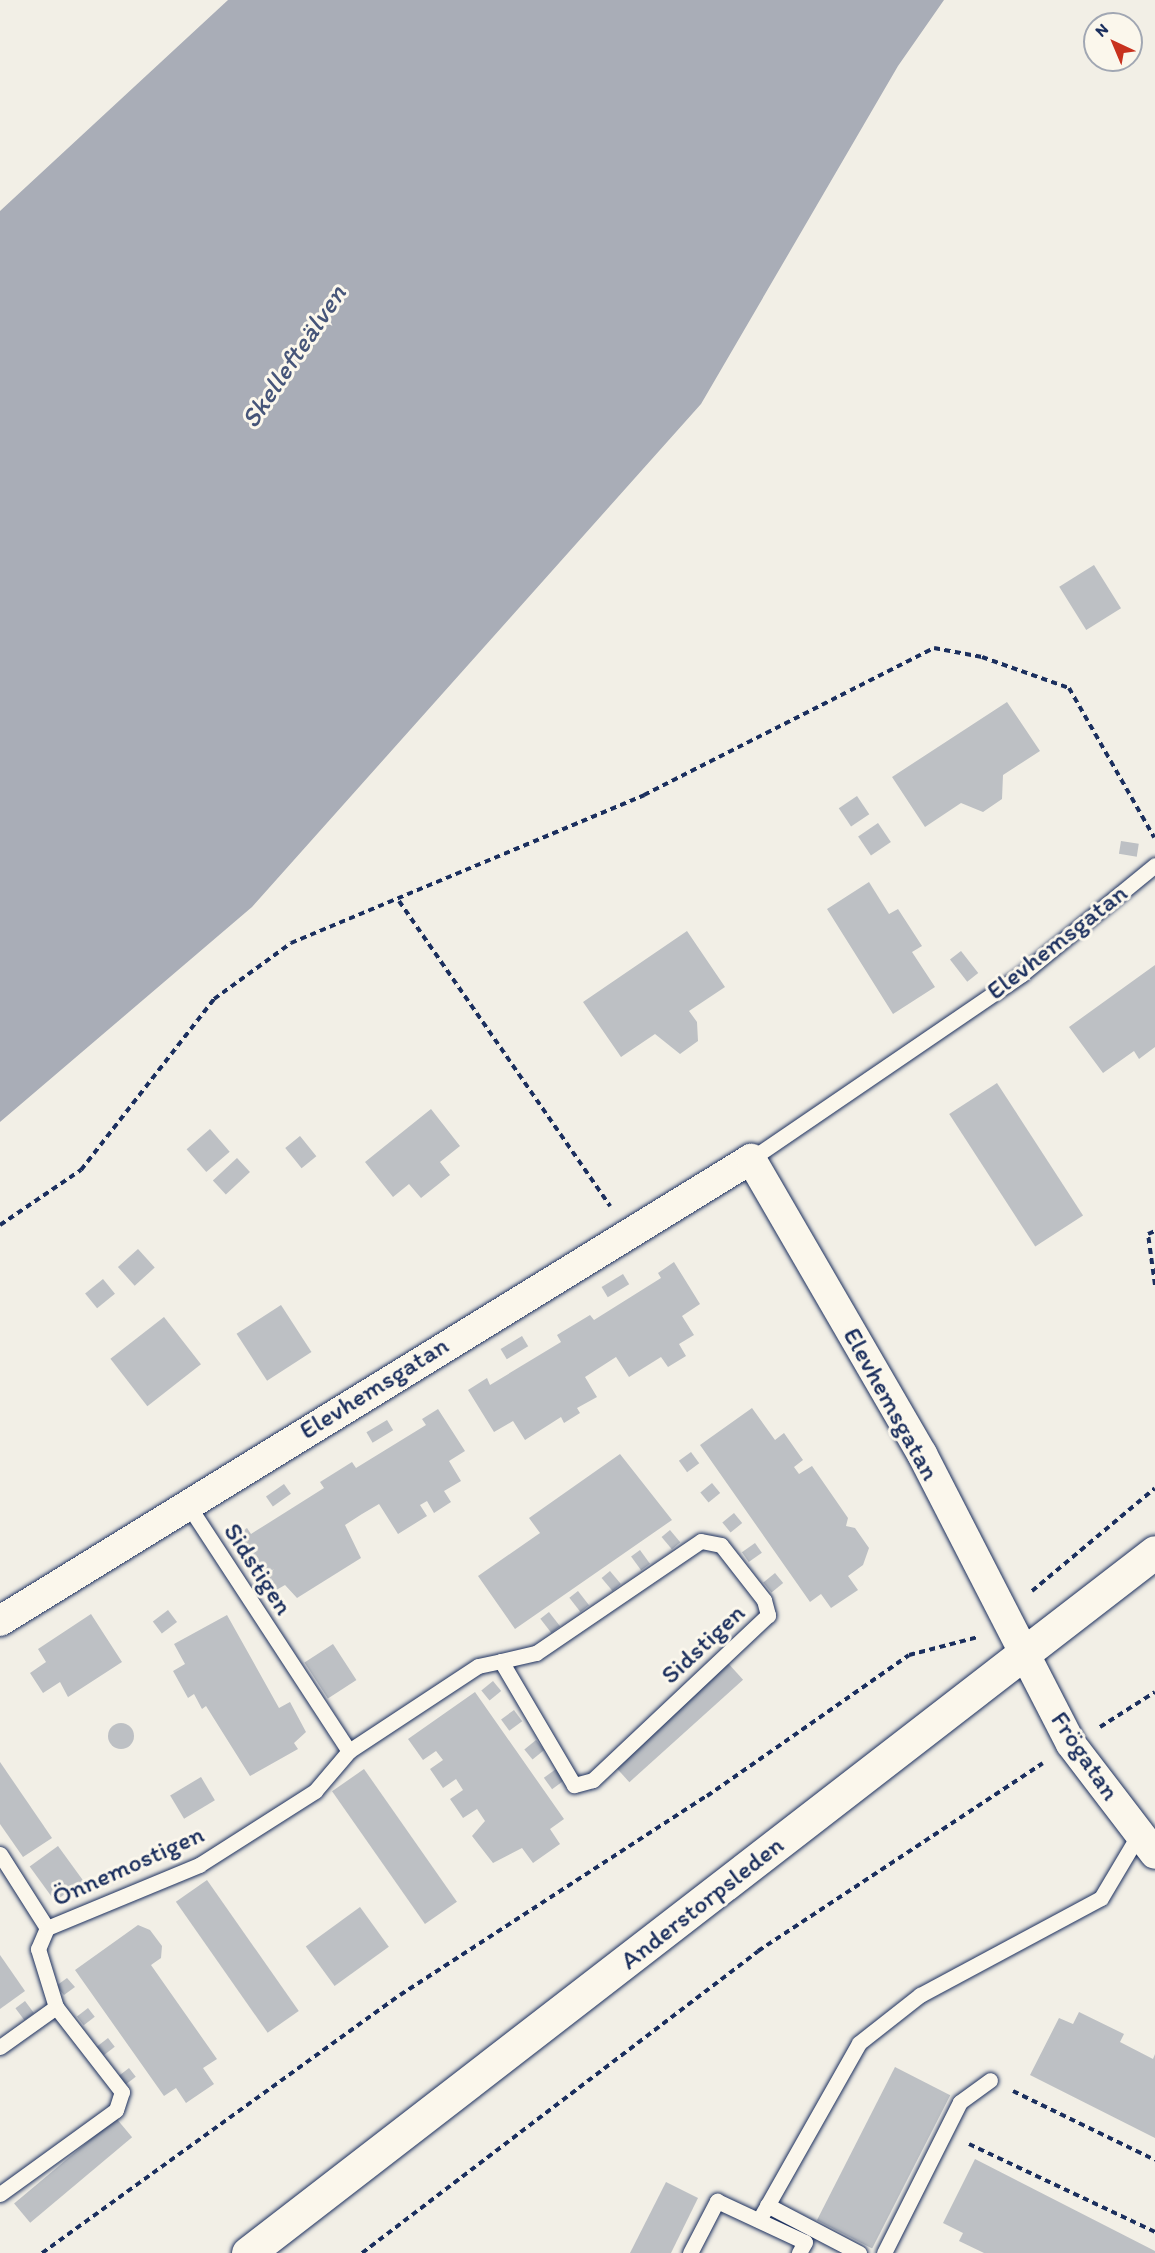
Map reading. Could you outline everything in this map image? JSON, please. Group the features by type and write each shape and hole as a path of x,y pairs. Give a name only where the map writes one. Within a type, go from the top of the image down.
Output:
{"main road":[{"name":"Anderstorpsleden","path":"248,2253 1155,1552"}],"street":[{"name":"Elevhemsgatan","path":"0,1621 627,1230 751,1159 922,1454 1022,1654"},
{"name":"Frögatan","path":"1022,1654 1071,1744 1147,1844"}],"lane":[{"name":"Elevhemsgatan","path":"751,1159 1022,974 1155,865"},
{"name":"Sidstigen","path":"188,1505 349,1751 478,1666 536,1653 701,1541 721,1545 764,1600 768,1615 593,1780 574,1785 501,1661"},
{"name":"Önnemostigen","path":"0,2194 116,2110 122,2092 56,2007 38,1949 47,1928 199,1864 315,1791 349,1751"},
{"path":"759,2220 859,2043 920,1995 1101,1898 1147,1844"},
{"path":"0,1854 47,1928"},
{"path":"0,2047 56,2007"},
{"path":"884,2253 960,2102 990,2080"},
{"path":"690,2253 717,2201 804,2242 799,2253"},
{"path":"767,2205 859,2253"}],"path":[{"path":"0,1225 81,1170 214,999 291,943 399,901 644,795 934,648 982,657 1069,688 1155,839"},
{"path":"399,901 627,1230"},
{"path":"1155,1231 1148,1234 1155,1285"},
{"path":"42,2253 400,1995 706,1796 909,1655 971,1643 1155,1488"},
{"path":"362,2253 758,1951 1071,1744 1155,1692"},
{"path":"990,2080 1155,2160"},
{"path":"944,2132 1155,2232"}],"water":[{"name":"Skellefteälven","path":"228,0 944,0 898,66 701,404 252,907 0,1122 0,211"}],"building":[{"path":"1094,565 1121,608 1086,630 1059,587"},
{"path":"1007,702 1040,751 1003,775 1002,799 983,812 961,803 925,827 892,777"},
{"path":"857,796 869,814 851,827 839,808"},
{"path":"878,823 891,842 871,855 858,836"},
{"path":"1121,841 1139,844 1137,857 1119,854"},
{"path":"869,882 889,914 898,909 922,946 912,952 935,987 893,1014 827,909"},
{"path":"687,931 725,987 689,1011 697,1022 698,1041 680,1054 655,1034 621,1057 583,1002"},
{"path":"961,951 978,973 967,982 950,960"},
{"path":"1155,965 1155,1047 1139,1059 1134,1051 1103,1073 1069,1027"},
{"path":"997,1083 1083,1216 1035,1247 949,1114"},
{"path":"431,1109 460,1146 440,1162 450,1175 421,1198 409,1184 393,1197 365,1162"},
{"path":"210,1129 230,1152 206,1172 187,1149"},
{"path":"300,1136 316,1156 302,1168 285,1148"},
{"path":"237,1158 250,1172 226,1194 213,1181"},
{"path":"138,1249 155,1268 135,1286 118,1267"},
{"path":"674,1262 700,1304 682,1316 694,1335 679,1344 686,1356 668,1367 661,1357 629,1377 616,1357 585,1377 597,1397 577,1408 580,1413 564,1423 561,1417 525,1440 513,1421 494,1432 468,1390 487,1378 490,1385 561,1342 557,1335 590,1315 594,1320 661,1278 658,1273"},
{"path":"623,1274 629,1284 608,1297 602,1287"},
{"path":"103,1279 115,1294 97,1308 85,1293"},
{"path":"281,1305 311,1352 267,1381 237,1334"},
{"path":"164,1317 201,1364 147,1406 110,1359"},
{"path":"522,1336 528,1346 507,1359 501,1349"},
{"path":"752,1408 775,1440 784,1433 803,1460 794,1467 799,1474 812,1466 848,1518 846,1526 855,1528 869,1548 863,1565 848,1576 858,1590 831,1608 821,1594 810,1602 700,1445"},
{"path":"438,1409 465,1451 449,1461 461,1481 444,1491 451,1502 434,1513 427,1501 420,1505 427,1516 398,1534 379,1504 362,1514 345,1525 361,1558 297,1598 285,1585 271,1593 263,1580 274,1569 256,1580 231,1538 247,1528 251,1534 324,1488 320,1482 352,1462 356,1468 426,1425 422,1419"},
{"path":"387,1420 393,1430 373,1443 366,1432"},
{"path":"691,1452 699,1463 687,1472 679,1461"},
{"path":"620,1454 672,1520 515,1629 478,1576 540,1533 529,1518"},
{"path":"712,1483 720,1493 709,1503 700,1492"},
{"path":"284,1484 291,1494 273,1506 266,1497"},
{"path":"734,1513 742,1523 731,1533 722,1522"},
{"path":"670,1530 680,1542 672,1549 662,1537"},
{"path":"755,1543 762,1553 749,1562 742,1552"},
{"path":"640,1550 650,1564 641,1570 631,1556"},
{"path":"610,1571 621,1584 613,1591 602,1578"},
{"path":"775,1573 783,1583 772,1593 763,1582"},
{"path":"578,1591 589,1605 580,1612 569,1598"},
{"path":"168,1610 177,1622 162,1633 153,1621"},
{"path":"549,1612 560,1626 551,1633 540,1619"},
{"path":"91,1614 122,1662 68,1697 60,1682 43,1693 30,1673 46,1662 38,1649"},
{"path":"227,1615 279,1708 290,1702 306,1732 294,1743 298,1749 250,1776 206,1706 202,1709 194,1694 188,1698 173,1671 185,1664 174,1644"},
{"path":"333,1644 356,1680 328,1699 304,1663"},
{"path":"727,1662 743,1680 629,1782 613,1764"},
{"path":"493,1681 501,1691 490,1701 481,1690"},
{"path":"475,1692 564,1819 550,1829 560,1844 533,1863 522,1848 493,1863 472,1836 485,1821 477,1809 463,1818 450,1799 463,1790 456,1779 443,1788 430,1769 443,1760 436,1751 423,1760 408,1739"},
{"path":"514,1710 522,1721 509,1731 501,1719"},
{"path":"121,1723 130,1727 134,1736 130,1745 121,1749 112,1745 108,1736 112,1727"},
{"path":"536,1740 544,1750 533,1760 524,1749"},
{"path":"0,1762 52,1838 23,1857 0,1824"},
{"path":"364,1769 457,1902 425,1924 332,1791"},
{"path":"556,1769 564,1780 552,1789 544,1778"},
{"path":"201,1777 215,1800 184,1819 170,1796"},
{"path":"58,1846 83,1881 55,1901 30,1867"},
{"path":"207,1880 299,2011 268,2033 176,1902"},
{"path":"360,1907 389,1947 335,1986 306,1946"},
{"path":"138,1925 150,1930 162,1946 161,1958 151,1965 217,2059 203,2068 214,2084 186,2103 176,2088 164,2096 75,1970"},
{"path":"0,1955 25,1991 0,2009"},
{"path":"67,1978 75,1987 64,1995 56,1986"},
{"path":"25,2001 34,2013 24,2020 15,2008"},
{"path":"88,2008 95,2017 84,2025 77,2017"},
{"path":"1079,2012 1124,2034 1120,2042 1153,2059 1155,2054 1155,2138 1030,2075 1059,2018 1073,2024"},
{"path":"108,2038 115,2047 104,2055 97,2047"},
{"path":"895,2067 950,2095 872,2248 817,2220"},
{"path":"129,2068 136,2077 125,2085 118,2077"},
{"path":"116,2118 132,2137 30,2223 14,2203"},
{"path":"975,2159 1155,2253 984,2253 959,2241 963,2233 943,2223"},
{"path":"666,2182 698,2198 671,2253 630,2253"}]}
